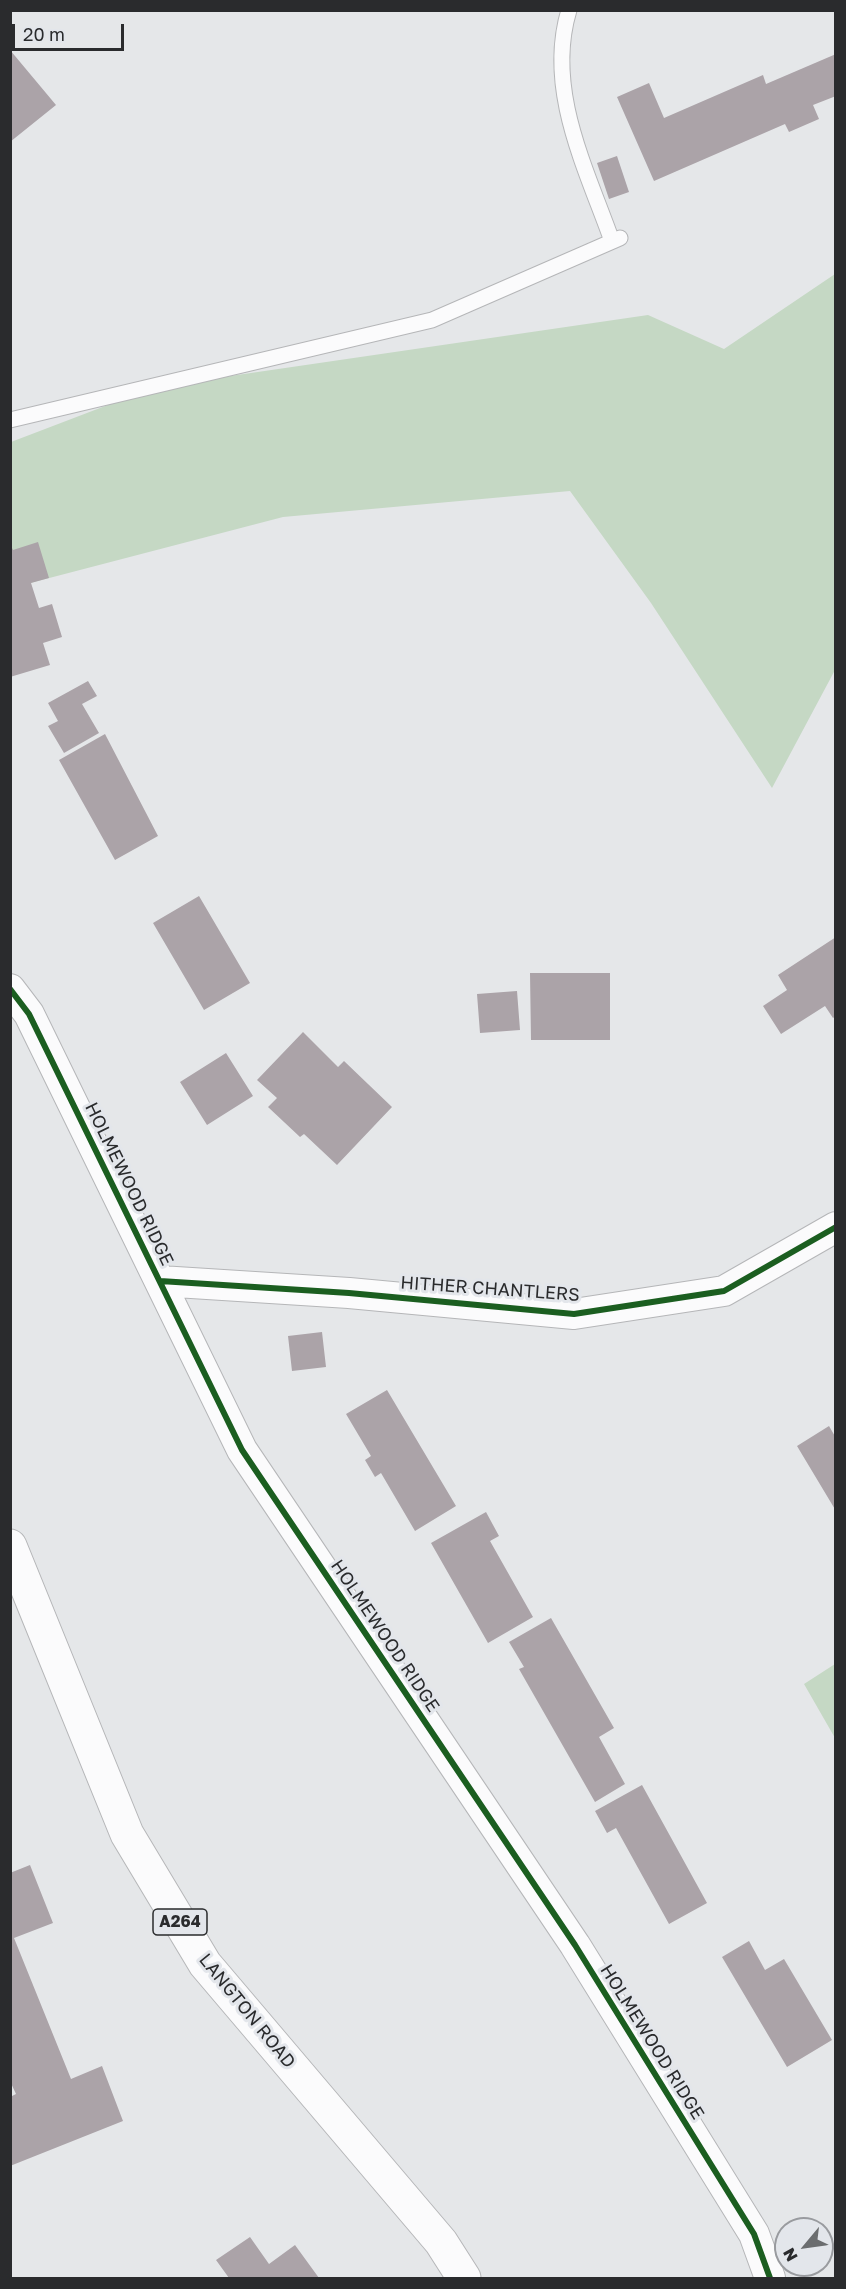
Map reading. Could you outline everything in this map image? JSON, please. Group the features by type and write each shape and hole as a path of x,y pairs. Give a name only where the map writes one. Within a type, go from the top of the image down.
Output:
{"main road":[{"name":"LANGTON ROAD","path":"10,1546 127,1834 205,1964 441,2242 464,2278"}],"street":[{"name":"HOLMEWOOD RIDGE","path":"10,989 29,1014 242,1450 575,1946 754,2234 770,2278"},
{"name":"HITHER CHANTLERS","path":"160,1281 349,1293 574,1314 724,1291 836,1227"}],"lane":[{"path":"10,420 432,320 616,240 571,129 562,93 562,31 569,10"}],"green space":[{"path":"835,274 835,670 772,788 651,603 570,491 283,517 11,588 11,442 155,387 648,315 724,349"},
{"path":"835,1664 835,1738 804,1684"}],"building":[{"path":"10,50 56,105 10,142"},
{"path":"836,54 836,96 813,105 819,119 789,132 785,124 654,181 617,97 649,83 664,118 763,75 766,84"},
{"path":"617,156 629,192 609,199 597,163"},
{"path":"38,542 49,578 31,583 39,608 52,604 62,637 43,643 50,665 10,677 10,544 13,550"},
{"path":"88,681 97,696 82,704 99,733 64,753 48,726 58,721 48,703"},
{"path":"105,734 158,836 115,860 59,760"},
{"path":"199,896 250,983 204,1010 153,923"},
{"path":"836,937 836,1016 833,1018 825,1006 781,1034 763,1006 787,990 778,975"},
{"path":"530,973 610,973 610,1040 531,1040"},
{"path":"517,991 520,1030 480,1033 477,994"},
{"path":"303,1032 338,1067 344,1061 392,1107 337,1165 304,1134 300,1137 268,1107 277,1098 257,1080"},
{"path":"226,1053 253,1096 207,1125 180,1082"},
{"path":"322,1332 326,1367 292,1371 288,1336"},
{"path":"387,1390 456,1506 415,1531 381,1473 375,1477 365,1460 371,1456 346,1414"},
{"path":"829,1426 836,1438 836,1511 797,1446"},
{"path":"486,1512 499,1536 490,1541 533,1617 488,1643 431,1543"},
{"path":"551,1618 614,1728 599,1737 625,1784 595,1802 519,1669 524,1667 509,1642"},
{"path":"642,1785 707,1903 669,1924 616,1828 607,1833 595,1811"},
{"path":"30,1865 53,1923 14,1938 71,2079 102,2066 123,2121 10,2166 10,2097 16,2094 10,2081 10,1873"},
{"path":"749,1941 765,1970 784,1959 832,2040 787,2067 722,1957"},
{"path":"250,2237 269,2264 295,2245 319,2278 229,2278 216,2260"}],"cycle path":[{"path":"10,989 29,1014 242,1450 575,1945 754,2234 770,2278"},
{"path":"160,1281 349,1293 574,1314 724,1291 836,1227"}]}
